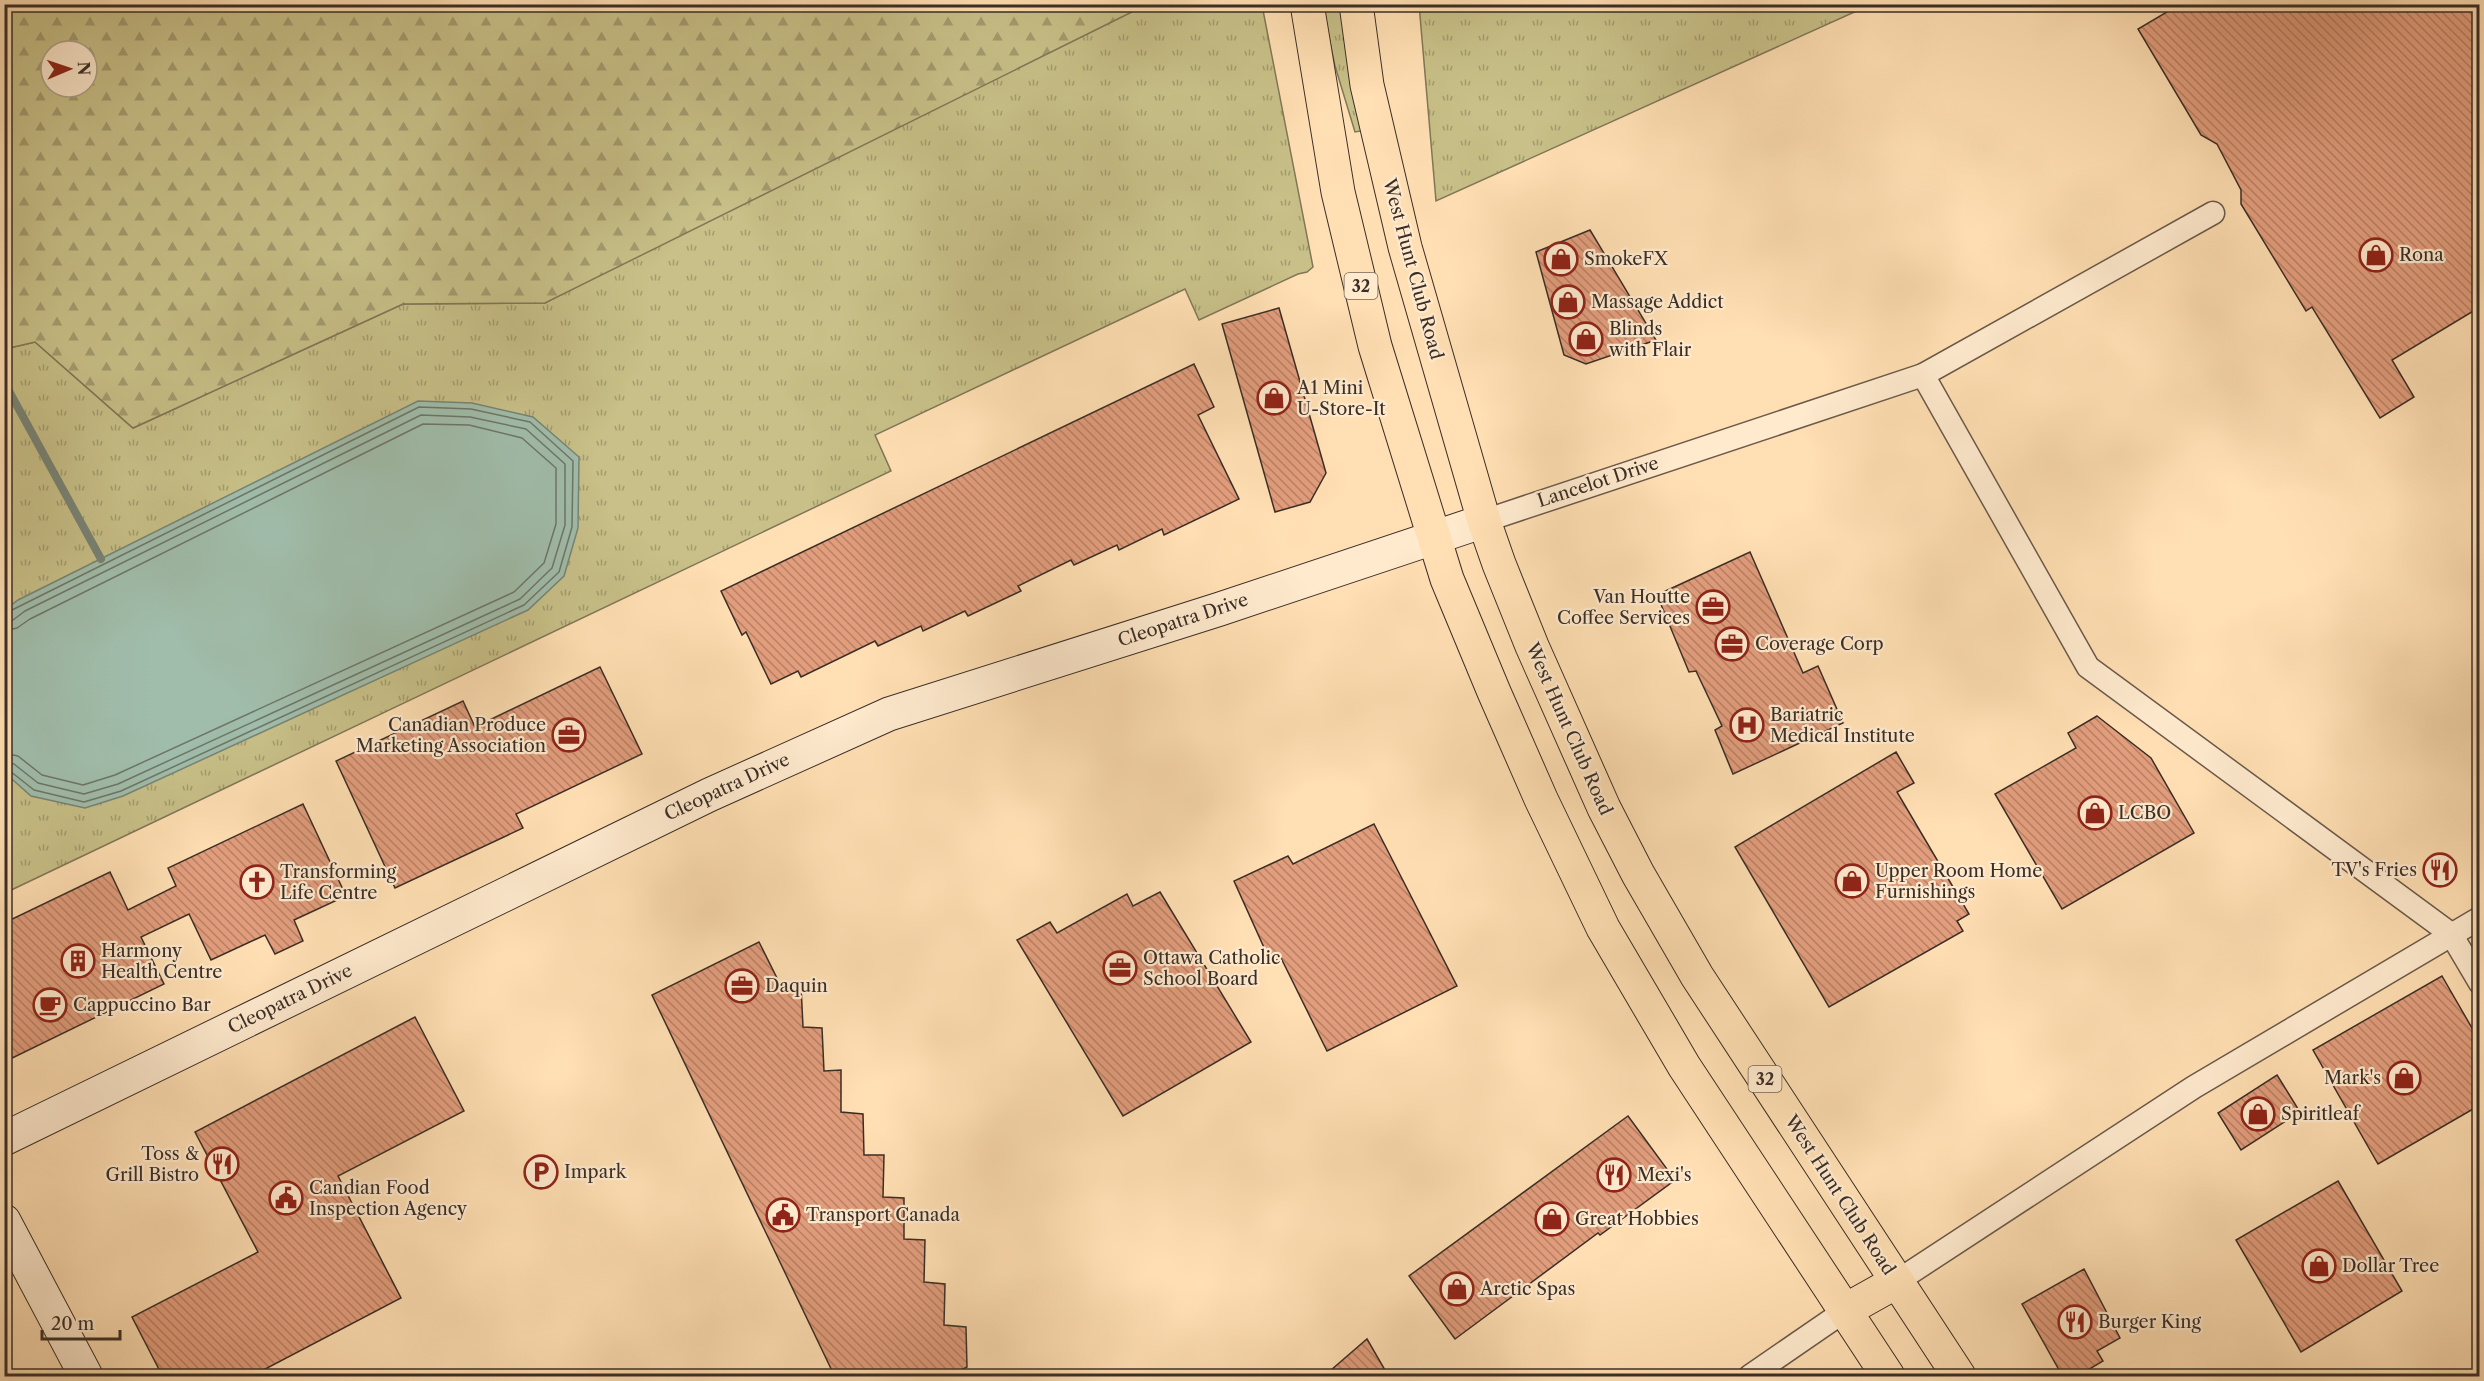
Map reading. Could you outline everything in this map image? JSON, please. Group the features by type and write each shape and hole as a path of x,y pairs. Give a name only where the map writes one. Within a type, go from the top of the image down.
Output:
{"main road":[{"name":"32","path":"1307,4 1338,192 1375,346 1447,579 1494,692 1541,800 1603,928 1684,1066 1888,1377"},
{"name":"West Hunt Club Road","path":"1356,4 1367,85 1405,247 1484,520 1532,646 1604,808 1638,874 1697,976 1959,1377"},
{"path":"1846,1310 1896,1282"}],"street":[{"name":"Lancelot Drive","path":"1484,520 1923,375 2213,213"},
{"path":"1923,375 2088,667 2451,934 2480,982"},
{"name":"Cleopatra Drive","path":"4,1139 709,795 889,714 1484,520"},
{"path":"1896,1282 2194,1087 2480,918"},
{"path":"4,1221 86,1377"},
{"path":"1750,1377 1846,1310"}],"green space":[{"path":"5,4 1146,5 545,303 403,304 133,428 35,342 5,349"},
{"path":"1419,4 1869,4 1870,5 1436,201"},
{"path":"1077,5 1262,5 1313,267 1307,272 1298,274 1199,320 1185,289 875,435 891,471 5,893 5,349 35,342 133,428 403,304 545,303"},
{"path":"1322,5 1340,5 1361,131 1355,132 1335,66"}],"water":[{"path":"418,401 472,403 533,417 579,457 578,528 564,576 528,610 123,796 85,808 31,796 5,773 5,610 18,600"}],"building":[{"name":"Rona","path":"2163,4 2480,4 2480,307 2392,360 2414,397 2380,418 2312,307 2306,311 2241,204 2241,190 2217,144 2201,135 2138,29 2167,12"},
{"path":"1590,230 1656,340 1586,364 1564,355 1536,252"},
{"name":"A1 Mini U-Store-It","path":"1279,308 1326,473 1310,502 1275,512 1222,324"},
{"path":"1194,364 1214,407 1198,415 1239,499 1164,535 1162,529 1119,550 1117,545 1074,565 1071,560 1018,586 1021,591 968,616 965,611 923,631 921,626 878,646 875,641 801,677 798,671 771,684 746,632 742,635 721,591"},
{"path":"1750,552 1803,673 1818,666 1843,723 1733,774 1715,730 1722,726 1696,671 1689,672 1657,595"},
{"path":"600,667 642,754 516,814 523,828 395,888 336,761 463,701 475,727"},
{"name":"LCBO","path":"2097,716 2151,758 2194,833 2062,909 1995,794 2076,748 2068,733"},
{"name":"Upper Room Home Furnishings","path":"1896,752 1914,783 1897,792 1969,914 1957,921 1963,931 1829,1007 1735,847"},
{"path":"303,804 346,896 294,920 303,941 275,954 265,935 211,960 189,914 141,937 164,984 4,1062 4,923 110,872 128,910 176,886 168,868"},
{"path":"1374,824 1457,986 1327,1051 1281,958 1271,963 1234,881 1288,856 1293,864"},
{"path":"1160,892 1251,1042 1123,1116 1017,940 1050,922 1057,933 1127,894 1133,906"},
{"path":"759,942 780,984 801,986 803,1027 822,1028 824,1071 841,1070 841,1112 863,1114 864,1155 884,1155 883,1197 904,1198 904,1239 925,1240 924,1282 945,1284 944,1325 966,1327 967,1367 948,1377 835,1377 652,995"},
{"name":"Mark's","path":"2442,976 2480,1042 2480,1105 2378,1164 2313,1050"},
{"name":"Candian Food Inspection Agency","path":"415,1017 464,1111 338,1176 401,1298 250,1377 163,1377 132,1317 258,1252 195,1132"},
{"name":"Spiritleaf","path":"2277,1075 2300,1112 2241,1150 2218,1113"},
{"path":"1628,1116 1675,1180 1600,1235 1598,1233 1455,1339 1409,1276"},
{"name":"Dollar Tree","path":"2338,1181 2402,1291 2301,1352 2236,1240"},
{"name":"Burger King","path":"2084,1269 2120,1338 2097,1351 2103,1361 2076,1377 2063,1377 2022,1304"},
{"path":"1367,1339 1389,1377 1323,1377"}],"waterway":[{"path":"4,382 101,559"}],"place":[{"name":"Rona","path":"2376,255"},
{"name":"SmokeFX","path":"1561,259"},
{"name":"Massage Addict","path":"1568,302"},
{"name":"Blinds with Flair","path":"1586,339"},
{"name":"A1 Mini U-Store-It","path":"1274,398"},
{"name":"Van Houtte Coffee Services","path":"1713,607"},
{"name":"Coverage Corp","path":"1732,644"},
{"name":"Bariatric Medical Institute","path":"1747,725"},
{"name":"Canadian Produce Marketing Association","path":"569,735"},
{"name":"LCBO","path":"2095,813"},
{"name":"TV's Fries","path":"2440,870"},
{"name":"Upper Room Home Furnishings","path":"1852,881"},
{"name":"Transforming Life Centre","path":"257,882"},
{"name":"Harmony Health Centre","path":"78,961"},
{"name":"Ottawa Catholic School Board","path":"1120,968"},
{"name":"Daquin","path":"742,986"},
{"name":"Cappuccino Bar","path":"50,1005"},
{"name":"Mark's","path":"2404,1078"},
{"name":"Spiritleaf","path":"2258,1114"},
{"name":"Toss & Grill Bistro","path":"222,1164"},
{"name":"Impark","path":"541,1172"},
{"name":"Mexi's","path":"1614,1175"},
{"name":"Candian Food Inspection Agency","path":"286,1198"},
{"name":"Transport Canada","path":"783,1215"},
{"name":"Great Hobbies","path":"1552,1219"},
{"name":"Dollar Tree","path":"2319,1266"},
{"name":"Arctic Spas","path":"1457,1289"},
{"name":"Burger King","path":"2075,1322"}]}
